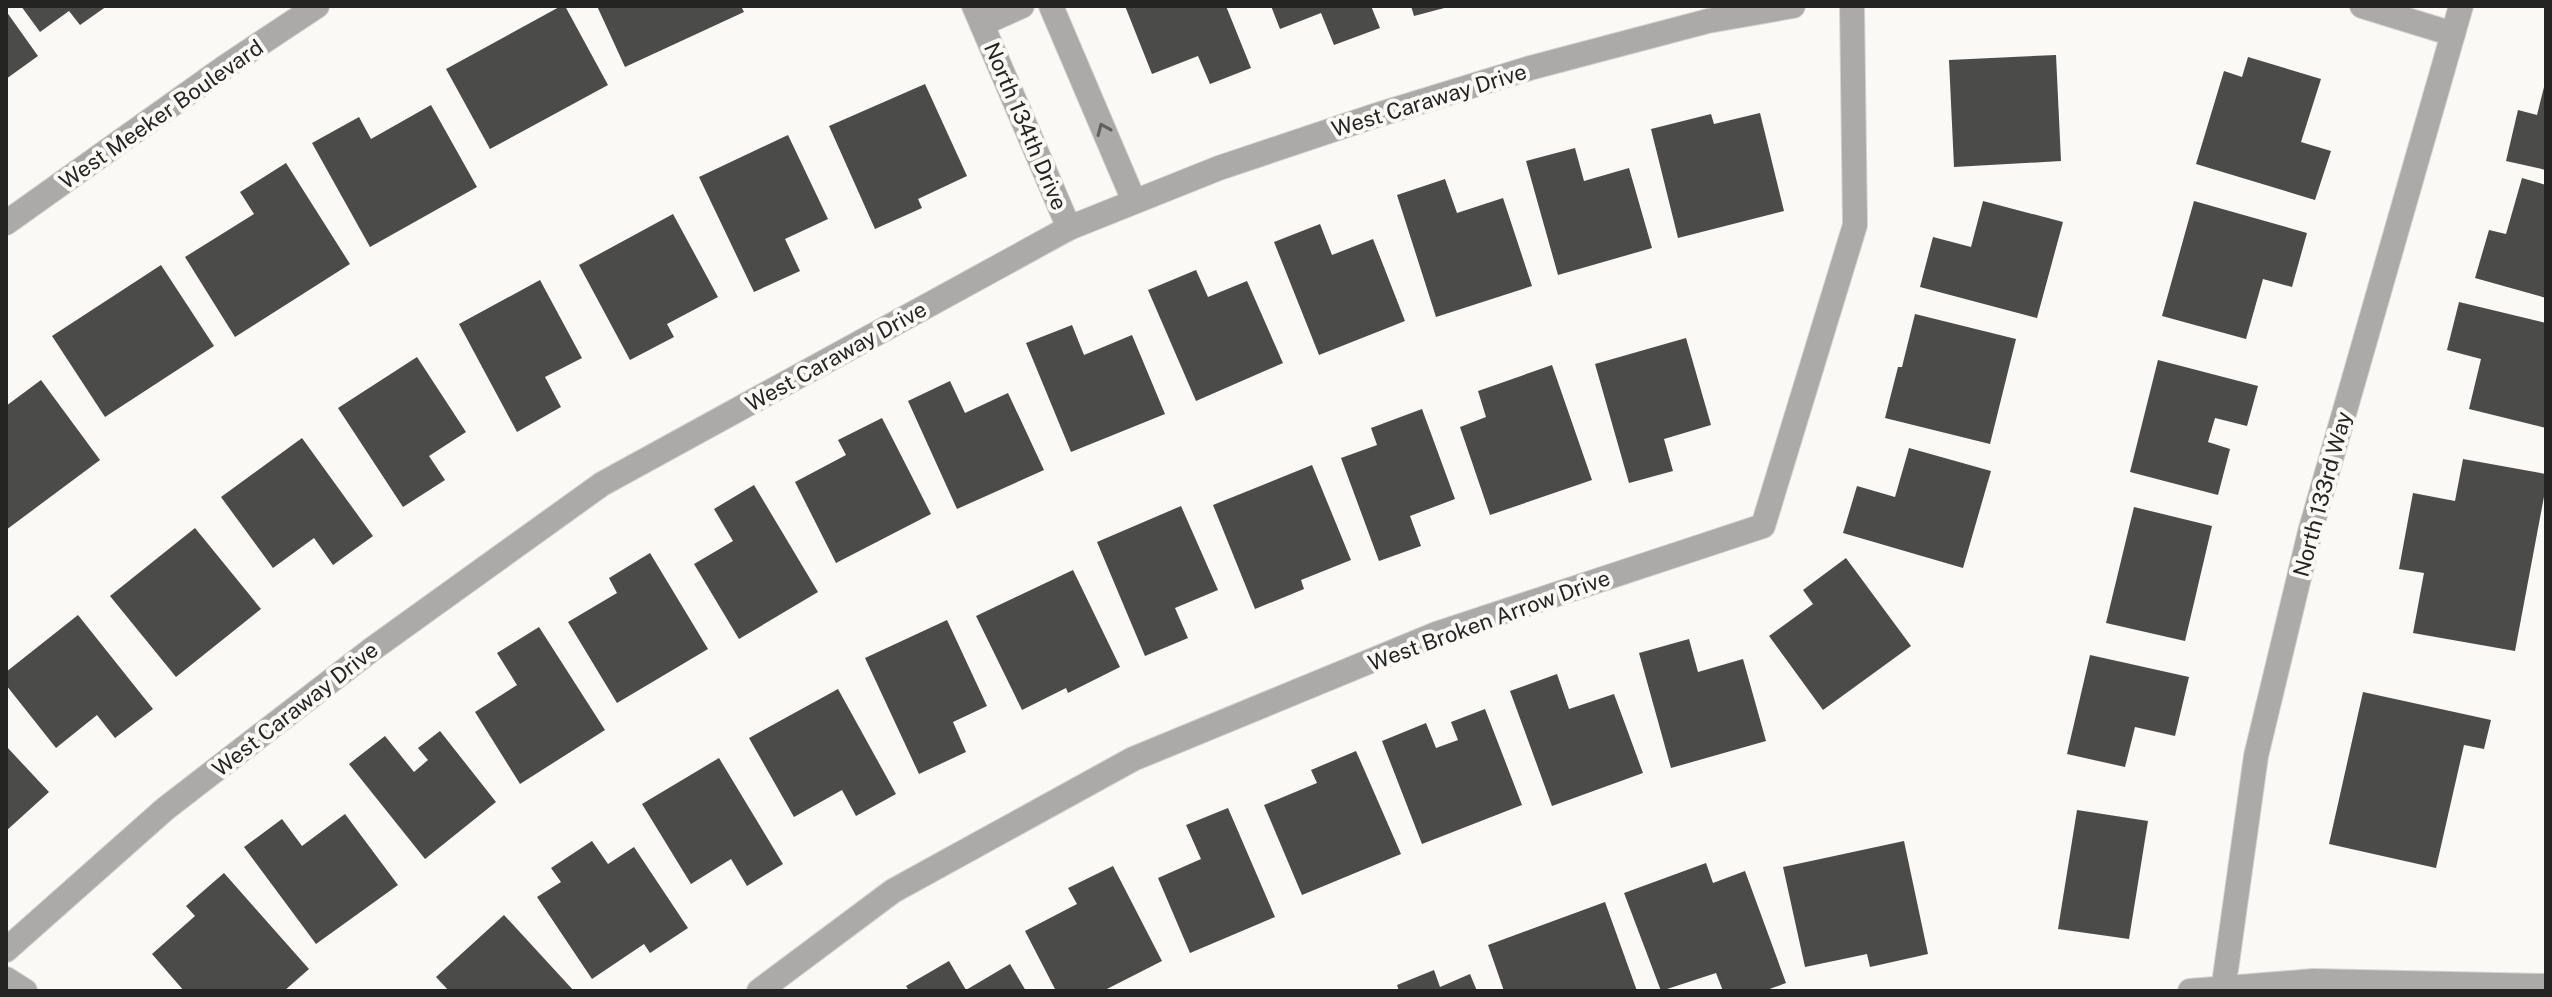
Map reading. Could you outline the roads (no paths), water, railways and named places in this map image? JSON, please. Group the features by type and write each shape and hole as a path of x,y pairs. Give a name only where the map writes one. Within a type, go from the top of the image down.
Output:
{"street":[{"name":"West Meeker Boulevard","path":"6,223 225,67 317,6"},
{"name":"North 134th Drive","path":"1022,6 978,15 1069,228"},
{"path":"1051,6 1134,201"},
{"name":"West Caraway Drive","path":"6,950 165,809 371,650 602,484 1069,228 1219,168 1530,68 1708,21 1793,6"},
{"name":"West Broken Arrow Drive","path":"759,991 893,891 1133,759 1436,634 1763,526 1855,225 1852,6"},
{"path":"2362,6 2453,34"},
{"name":"North 133rd Way","path":"2223,989 2260,741 2310,532 2461,6"},
{"path":"6,979 25,991"},
{"path":"2190,991 2313,981 2546,986"}]}
